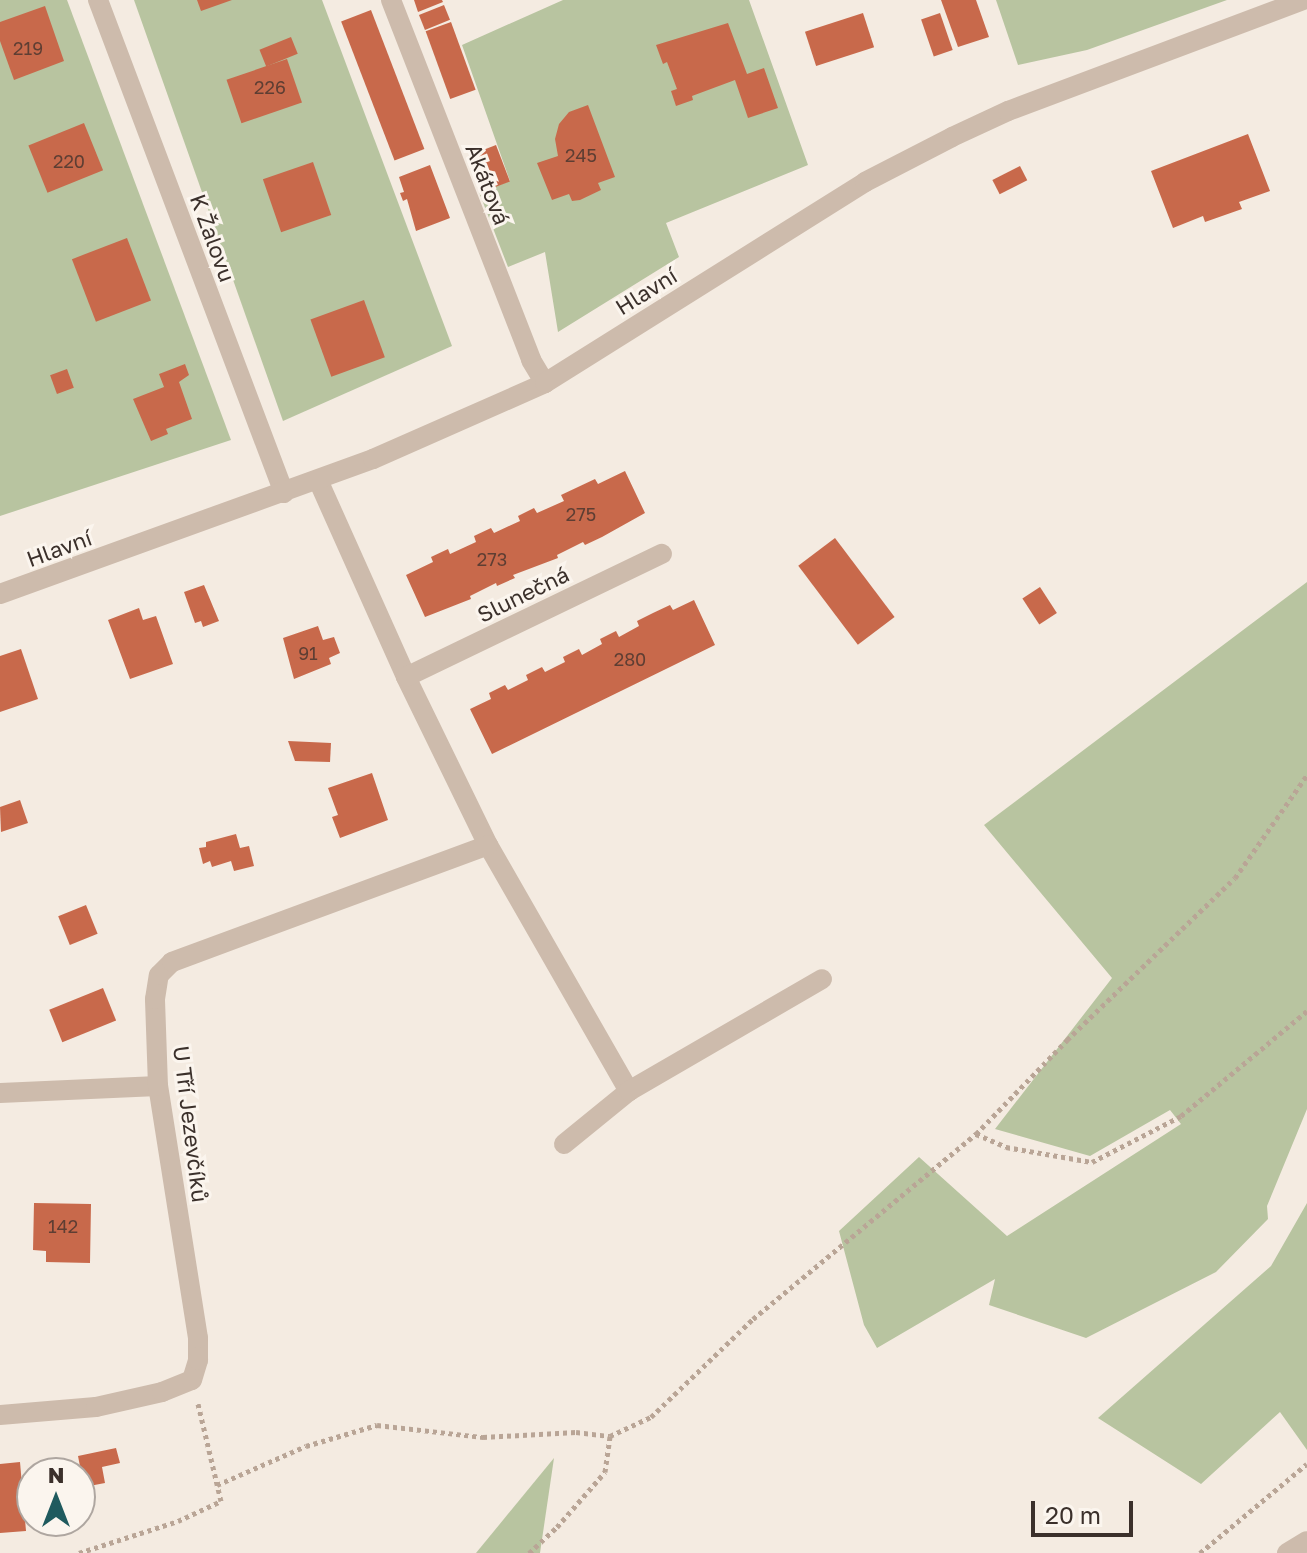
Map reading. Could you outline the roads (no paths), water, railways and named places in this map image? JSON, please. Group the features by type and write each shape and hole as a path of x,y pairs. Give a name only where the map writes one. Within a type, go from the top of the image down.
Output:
{"street":[{"name":"K Žalovu","path":"98,0 284,493"},
{"name":"Akátová","path":"391,0 531,360 545,383"},
{"name":"Hlavní","path":"0,594 318,480 545,383 865,182 952,137 1008,111 1304,0"},
{"path":"318,480 406,677 488,845 629,1091"},
{"name":"Slunečná","path":"406,677 662,554"},
{"name":"U Tří Jezevčíků","path":"0,1415 96,1407 162,1392 192,1380 198,1360 198,1338 158,1086 155,999 159,975 172,962 488,845"},
{"path":"564,1144 629,1091 822,979"},
{"path":"0,1093 158,1086"},
{"path":"1287,1553 1307,1541"}]}
